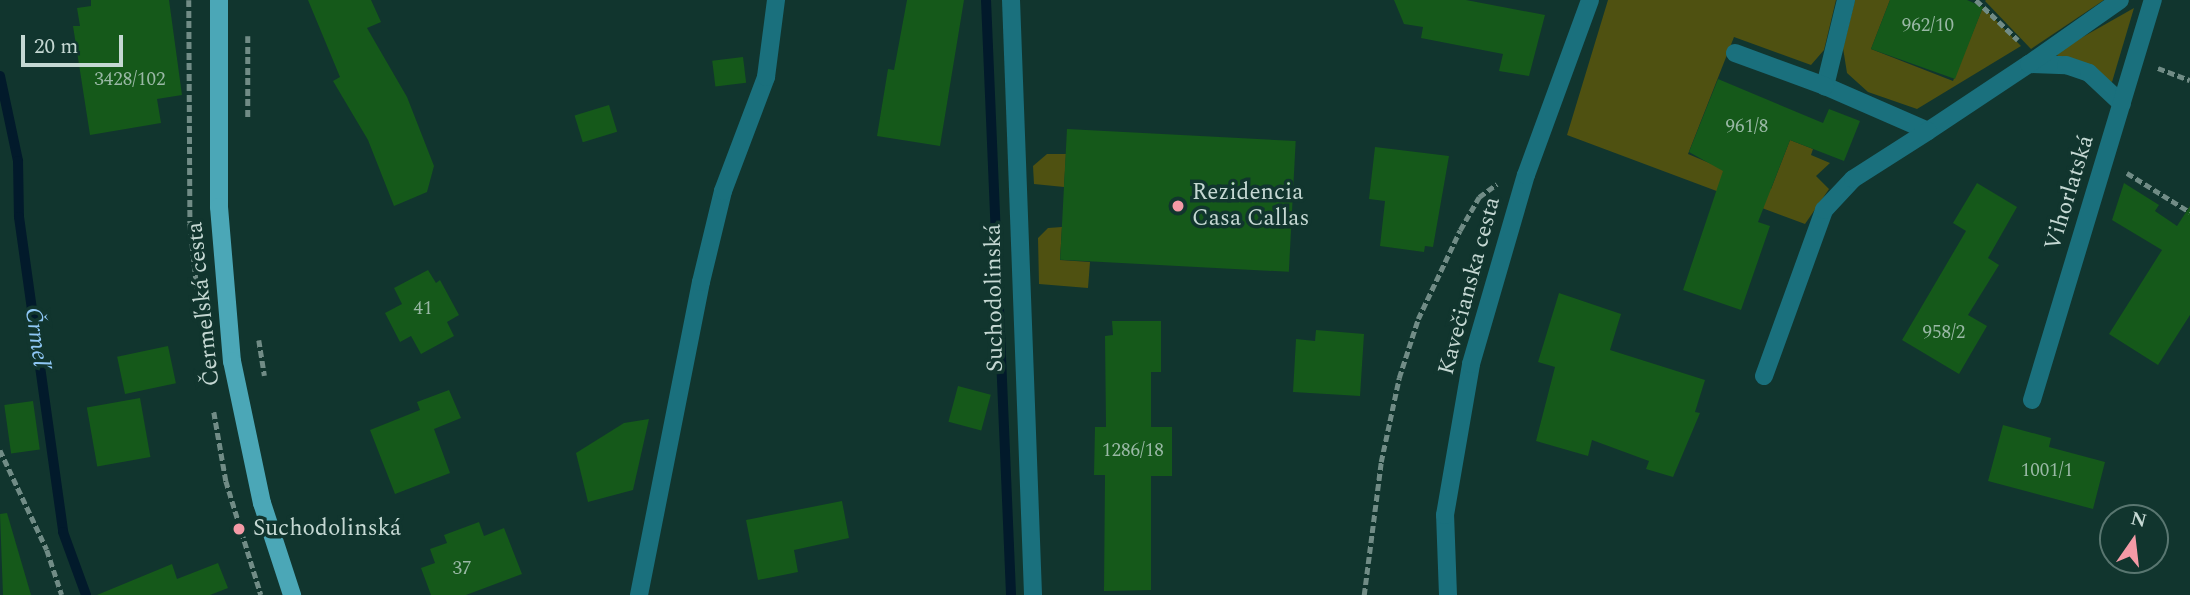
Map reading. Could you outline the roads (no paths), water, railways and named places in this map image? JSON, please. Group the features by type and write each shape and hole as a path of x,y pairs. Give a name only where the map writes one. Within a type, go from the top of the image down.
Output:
{"main road":[{"name":"Čermeľská cesta","path":"219,0 219,207 232,361 262,503 292,595"}],"street":[{"path":"639,595 701,282 723,191 766,77 776,0"},
{"name":"Suchodolinská","path":"1011,0 1033,595"},
{"name":"Kavečianska cesta","path":"1448,595 1445,515 1471,365 1526,176 1590,0"},
{"path":"1825,86 1846,0"},
{"path":"1764,376 1824,210 1853,178 2029,64 2120,0"},
{"name":"Vihorlatská","path":"2032,400 2153,0"},
{"path":"1735,53 1825,86 1928,131"},
{"path":"2029,64 2066,65 2089,73 2122,104"}],"waterway":[{"path":"986,0 1011,595"},
{"name":"Črmeľ","path":"0,76 18,161 19,217 63,532 86,595"}],"place":[{"name":"Rezidencia Casa Callas","path":"1178,206"},
{"name":"Suchodolinská","path":"239,529"}]}
